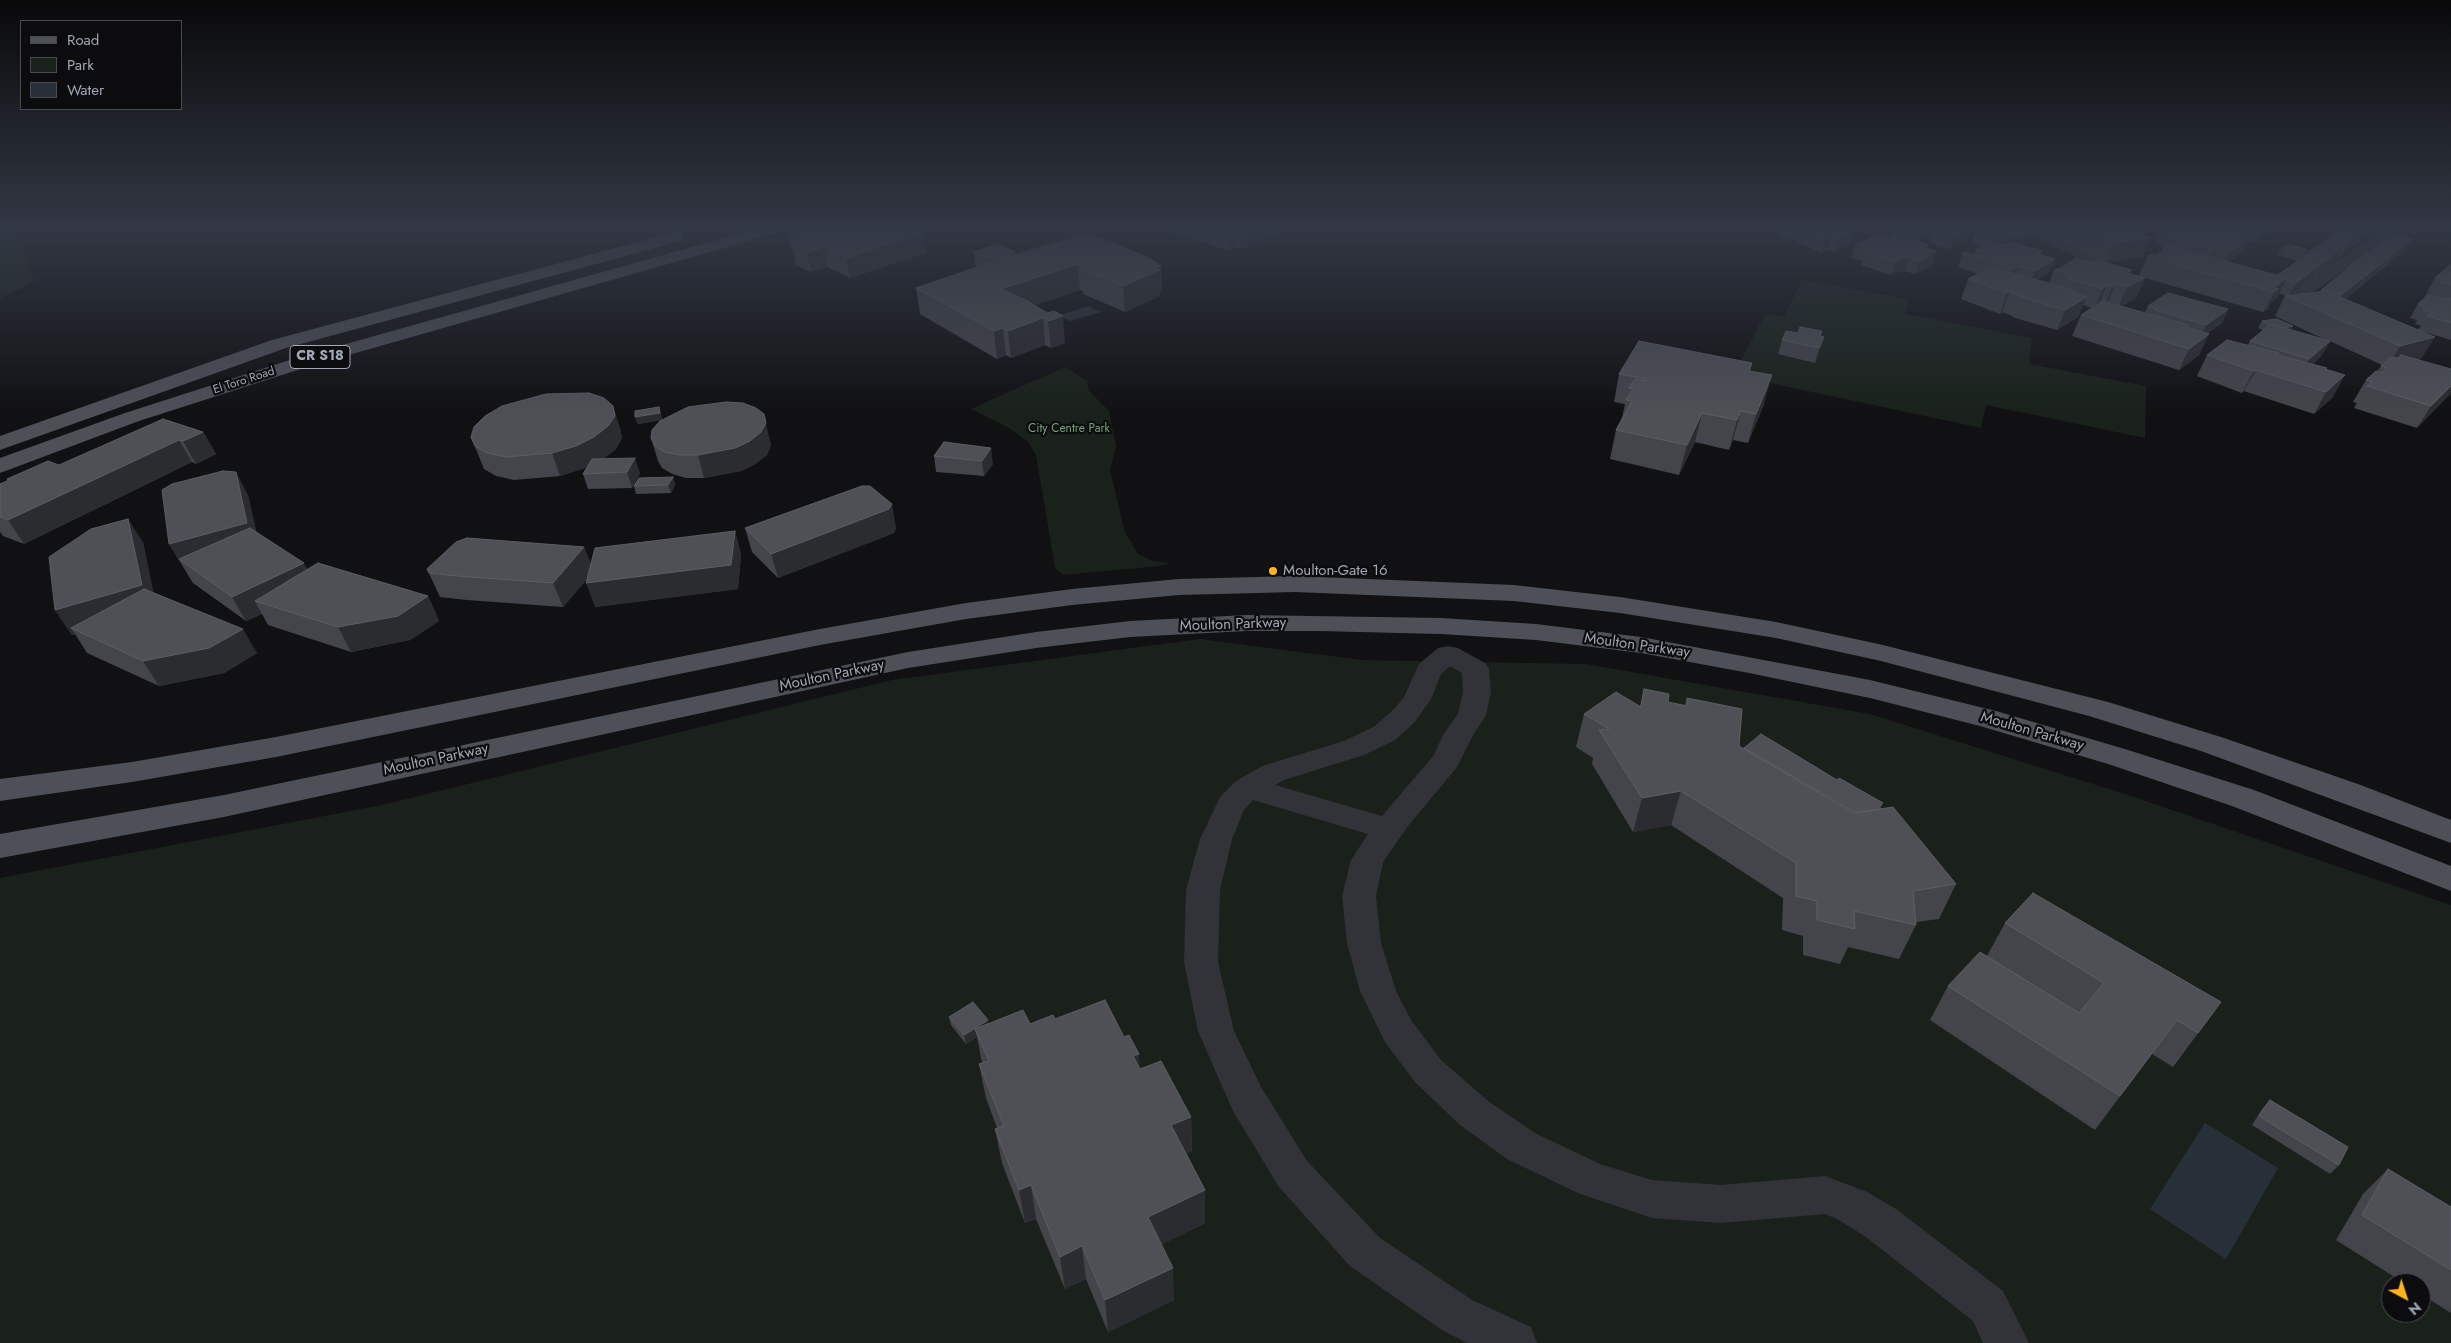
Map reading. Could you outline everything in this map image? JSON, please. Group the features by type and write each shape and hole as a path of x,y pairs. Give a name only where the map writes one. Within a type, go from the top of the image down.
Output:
{"main road":[{"name":"El Toro Road","path":"0,443 279,344 479,290"},
{"name":"El Toro Road","path":"0,466 132,417 303,362 560,290"},
{"path":"0,790 132,772 276,747 820,637 959,612 1072,597 1179,587 1295,584 1514,594 1620,605 1767,628 1864,648 1982,677 2154,727 2347,792 2451,832"},
{"name":"Moulton Parkway","path":"0,846 224,806 908,660 1036,640 1130,629 1247,623 1328,623 1441,626 1536,632 1729,660 1870,689 1986,718 2118,757 2243,798 2451,879"}],"street":[{"path":"2296,296 2305,290"},
{"path":"1515,1343 1457,1315 1365,1252 1293,1174 1247,1099 1216,1031 1201,962 1203,890 1216,839 1231,805 1247,788 1273,773 1354,748 1385,734 1405,715 1417,699 1429,670 1448,654 1475,669 1477,692 1472,715 1446,760 1396,819 1367,860 1359,896 1366,953 1378,990 1398,1031 1428,1071 1474,1113 1530,1150 1592,1180 1652,1199 1721,1204 1824,1195 1853,1206 1881,1223 1988,1306 2007,1343"},
{"path":"1247,788 1396,819"}],"green space":[{"path":"0,290 18,290 0,299"},
{"path":"1797,290 1856,290 1909,299 1905,314 2032,338 2029,364 2146,386 2145,438 1986,405 1981,428 1733,375 1766,313 1784,317"},
{"name":"City Centre Park","path":"1065,367 1087,381 1089,391 1109,411 1116,446 1110,470 1125,532 1138,554 1153,561 1171,563 1160,566 1063,575 1055,568 1036,455 1027,441 1009,428 971,409"},
{"path":"1200,639 1362,660 1586,664 1870,714 2128,795 2451,905 2451,1343 0,1343 0,878 382,805 892,680"}],"water":[{"path":"1089,306 1101,312 1070,321 1059,315"},
{"path":"2205,1123 2278,1168 2226,1259 2150,1209"}],"building":[{"path":"919,290 1003,290 1026,300 1047,313 1054,311 1063,316 1048,321 1043,318 1008,331 1003,328 994,331"},
{"path":"1998,290 2072,290 2069,291 2087,297 2065,310 2020,297 2022,296 2010,292 2007,293"},
{"path":"2321,290 2348,290 2341,295"},
{"path":"2326,291 2435,337 2400,346 2285,296"},
{"path":"2168,293 2228,309 2206,325 2155,310 2157,309 2148,306"},
{"path":"2428,295 2446,299 2448,297 2451,298 2451,323 2427,316 2431,312 2423,310 2427,307 2418,304"},
{"path":"2103,301 2188,325 2186,327 2209,334 2189,349 2081,315"},
{"path":"2277,319 2293,326 2283,328 2262,321"},
{"path":"2271,324 2330,341 2309,359 2250,341"},
{"path":"1800,327 1822,331 1820,336 1824,337 1819,348 1782,340 1786,331 1798,333"},
{"path":"2227,340 2279,353 2277,355 2327,368 2325,369 2345,375 2326,392 2207,355"},
{"path":"1639,341 1752,363 1749,371 1772,375 1756,414 1741,411 1737,420 1702,413 1687,445 1616,430 1632,401 1626,400 1633,389 1629,388 1635,379 1644,381 1646,379 1619,374"},
{"path":"2401,355 2451,369 2451,386 2431,406 2367,386 2372,382 2366,380 2376,371 2382,373 2387,368 2381,366 2391,357 2398,358"},
{"path":"589,393 604,398 613,406 615,416 608,426 594,437 576,446 552,453 506,457 487,453 475,446 471,437 474,427 485,416 502,406 546,394"},
{"path":"726,402 743,403 756,408 764,414 766,423 761,432 750,441 735,448 698,455 680,455 665,452 655,446 651,438 652,430 660,421 688,407"},
{"path":"659,407 660,413 635,417 635,411"},
{"path":"163,419 203,432 183,441 179,440 8,520 0,517 0,484 9,480 7,479 48,461 59,465"},
{"path":"944,442 991,448 982,461 934,456"},
{"path":"635,458 627,472 583,474 592,459"},
{"path":"223,471 236,472 247,523 169,544 162,490 172,484"},
{"path":"673,477 668,485 634,486 639,478"},
{"path":"862,486 870,486 892,504 889,509 771,554 745,528"},
{"path":"128,519 142,585 55,610 49,557 91,529"},
{"path":"250,528 304,563 232,597 179,559"},
{"path":"735,531 731,565 586,583 595,548"},
{"path":"467,538 584,547 553,583 429,573 427,569 456,542"},
{"path":"318,563 428,596 398,616 338,627 255,601"},
{"path":"144,589 243,629 209,648 143,661 71,628"},
{"path":"1644,689 1669,694 1668,702 1687,706 1687,698 1742,709 1739,746 1853,813 1893,807 1956,884 1913,891 1916,925 1854,911 1855,929 1817,920 1817,901 1796,896 1796,863 1681,791 1642,798 1599,730 1609,729 1584,714 1616,692 1641,707"},
{"path":"1761,734 1837,780 1839,778 1883,803 1876,810 1856,813 1744,748"},
{"path":"2033,893 2221,1002 2198,1033 2177,1020 2120,1096 1948,986 1980,952 2079,1013 2104,983 2005,923"},
{"path":"1105,1000 1124,1037 1129,1035 1139,1054 1133,1056 1140,1069 1161,1061 1191,1117 1171,1125 1205,1190 1148,1217 1173,1268 1105,1300 1082,1246 1060,1257 1031,1185 1019,1190 995,1129 1004,1126 979,1064 989,1061 975,1029 1023,1010 1030,1024 1053,1015 1055,1019"},
{"path":"973,1002 988,1020 964,1035 949,1017"},
{"path":"2270,1100 2348,1147 2339,1165 2259,1116"},
{"path":"2388,1169 2451,1207 2451,1270 2362,1215"}],"place":[{"name":"Moulton-Gate 16","path":"1273,571"}]}
